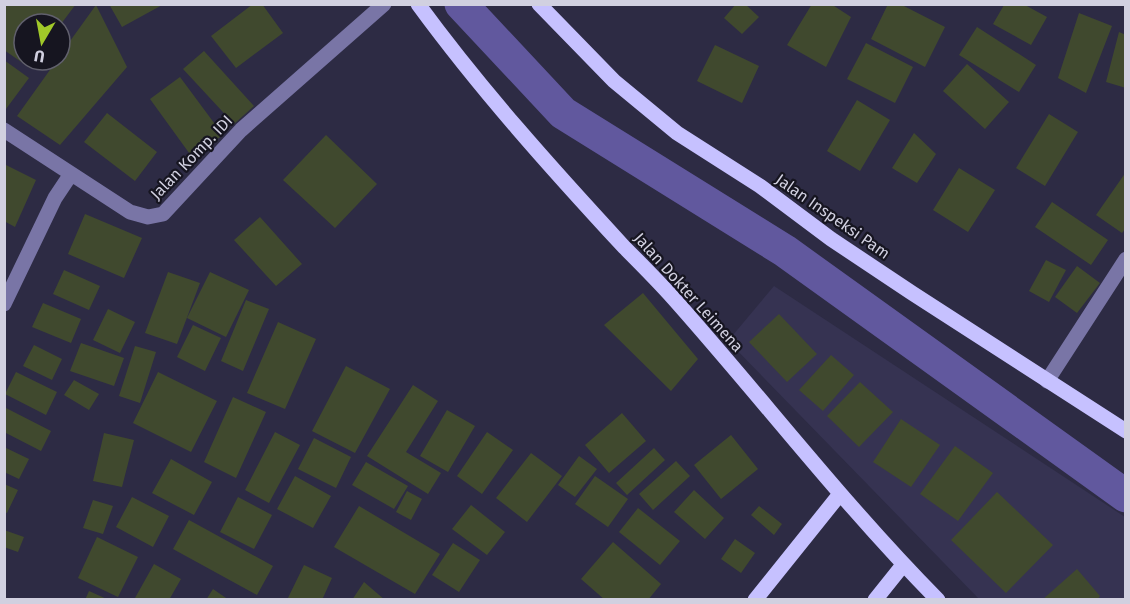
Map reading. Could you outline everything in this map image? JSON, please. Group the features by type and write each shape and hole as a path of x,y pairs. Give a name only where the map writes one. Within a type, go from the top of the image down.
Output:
{"main road":[{"name":"Jalan Dokter Leimena","path":"418,4 454,53 525,137 674,298 840,494 903,565 938,600"},
{"name":"Jalan Inspeksi Pam","path":"539,4 614,81 677,133 760,186 849,251 1125,431"},
{"path":"755,600 840,494"},
{"path":"875,600 903,565"}],"street":[{"name":"Jalan Komp. IDI","path":"4,130 130,212 148,217 163,214 241,130 384,4"},
{"path":"4,304 55,198 72,174"},
{"path":"1047,381 1125,259"}],"shaded area":[{"path":"774,286 1125,517 1125,599 979,599 728,341"}],"building":[{"path":"4,4 76,4 70,12 12,12 12,56 4,50"},
{"path":"109,4 164,4 122,27"},
{"path":"253,4 262,4 283,33 236,68 211,36"},
{"path":"736,4 745,4 759,17 742,34 724,18"},
{"path":"812,4 831,4 851,17 826,67 787,45"},
{"path":"888,4 900,4 945,27 925,67 871,39"},
{"path":"96,5 127,67 60,145 17,116 48,72 72,72 72,38"},
{"path":"1004,5 1025,5 1047,17 1031,45 993,24"},
{"path":"1079,13 1112,26 1086,93 1058,78"},
{"path":"977,27 1036,65 1019,92 959,55"},
{"path":"1119,32 1126,35 1126,88 1106,82"},
{"path":"866,43 913,67 895,103 847,79"},
{"path":"715,45 759,66 742,103 697,81"},
{"path":"204,51 254,106 234,124 183,69"},
{"path":"4,60 12,66 12,72 21,72 29,78 6,109 4,108"},
{"path":"967,64 1009,102 985,129 943,91"},
{"path":"180,77 223,135 192,157 150,99"},
{"path":"857,100 890,120 860,171 827,151"},
{"path":"107,113 157,152 135,181 84,142"},
{"path":"1049,114 1078,132 1045,186 1016,168"},
{"path":"914,133 936,154 917,183 892,168"},
{"path":"326,135 377,184 335,228 283,180"},
{"path":"4,164 36,180 15,227 4,221"},
{"path":"959,168 995,190 968,232 933,210"},
{"path":"1126,172 1126,228 1122,233 1096,215"},
{"path":"1052,202 1108,240 1091,265 1035,227"},
{"path":"85,214 142,238 124,278 68,254"},
{"path":"260,217 302,264 276,286 234,240"},
{"path":"1046,260 1066,270 1049,302 1029,291"},
{"path":"1077,266 1100,283 1077,313 1055,297"},
{"path":"64,270 100,286 89,310 53,294"},
{"path":"168,272 200,283 177,344 145,333"},
{"path":"210,272 249,290 226,337 187,318"},
{"path":"643,293 698,359 671,391 604,325"},
{"path":"246,300 269,309 243,371 221,361"},
{"path":"43,303 81,319 71,343 32,327"},
{"path":"108,309 135,322 120,353 93,340"},
{"path":"779,314 817,354 787,382 749,342"},
{"path":"278,322 316,339 285,409 247,393"},
{"path":"193,325 221,338 205,371 177,357"},
{"path":"81,343 124,358 114,386 70,371"},
{"path":"34,345 62,359 52,380 23,366"},
{"path":"135,346 156,352 140,403 119,396"},
{"path":"831,355 854,375 823,411 799,390"},
{"path":"346,366 390,389 355,453 312,431"},
{"path":"16,372 57,392 46,415 5,394"},
{"path":"158,372 217,401 191,452 133,423"},
{"path":"74,380 99,394 89,410 64,395"},
{"path":"860,382 893,412 859,447 827,416"},
{"path":"413,385 438,401 406,452 441,473 428,494 367,456"},
{"path":"233,397 266,412 236,478 204,462"},
{"path":"6,408 51,431 41,451 4,432"},
{"path":"447,410 475,426 448,472 420,456"},
{"path":"622,413 646,441 609,473 585,445"},
{"path":"901,419 940,445 911,487 873,462"},
{"path":"275,432 300,445 269,503 245,490"},
{"path":"487,432 513,450 482,494 457,476"},
{"path":"104,433 134,440 122,487 93,481"},
{"path":"731,435 758,469 721,499 694,465"},
{"path":"314,438 351,457 336,488 298,469"},
{"path":"955,446 993,473 958,521 920,494"},
{"path":"4,447 29,459 19,479 4,472"},
{"path":"654,448 665,460 627,495 616,483"},
{"path":"531,453 562,476 527,522 496,498"},
{"path":"579,456 597,469 575,497 558,485"},
{"path":"171,459 212,482 194,515 152,493"},
{"path":"676,461 690,476 653,510 639,494"},
{"path":"366,462 408,486 394,509 352,485"},
{"path":"295,476 331,496 313,528 277,509"},
{"path":"595,476 628,499 608,527 575,504"},
{"path":"4,484 18,490 7,513 4,512"},
{"path":"694,490 724,518 705,539 674,512"},
{"path":"407,491 422,499 411,520 396,512"},
{"path":"997,492 1053,545 1006,593 951,540"},
{"path":"132,497 169,516 153,547 116,527"},
{"path":"238,497 272,515 254,549 220,532"},
{"path":"93,500 113,506 103,534 83,528"},
{"path":"471,505 505,532 487,555 452,529"},
{"path":"359,506 440,554 415,594 334,547"},
{"path":"759,506 782,524 774,535 751,515"},
{"path":"638,508 680,541 660,565 619,532"},
{"path":"189,520 273,566 257,595 173,549"},
{"path":"4,530 24,537 18,552 4,547"},
{"path":"97,537 138,557 118,597 78,578"},
{"path":"735,539 755,553 741,573 721,559"},
{"path":"613,542 661,584 648,600 605,600 581,579"},
{"path":"453,543 480,560 459,592 432,575"},
{"path":"154,564 181,579 169,600 137,600 135,598"},
{"path":"304,565 332,578 322,600 287,600"},
{"path":"1077,569 1100,596 1097,600 1042,600"},
{"path":"364,582 385,600 352,600"},
{"path":"213,589 229,600 206,600"},
{"path":"89,591 109,600 85,600"}],"waterway":[{"path":"461,4 563,113 785,251 1126,496"}]}
